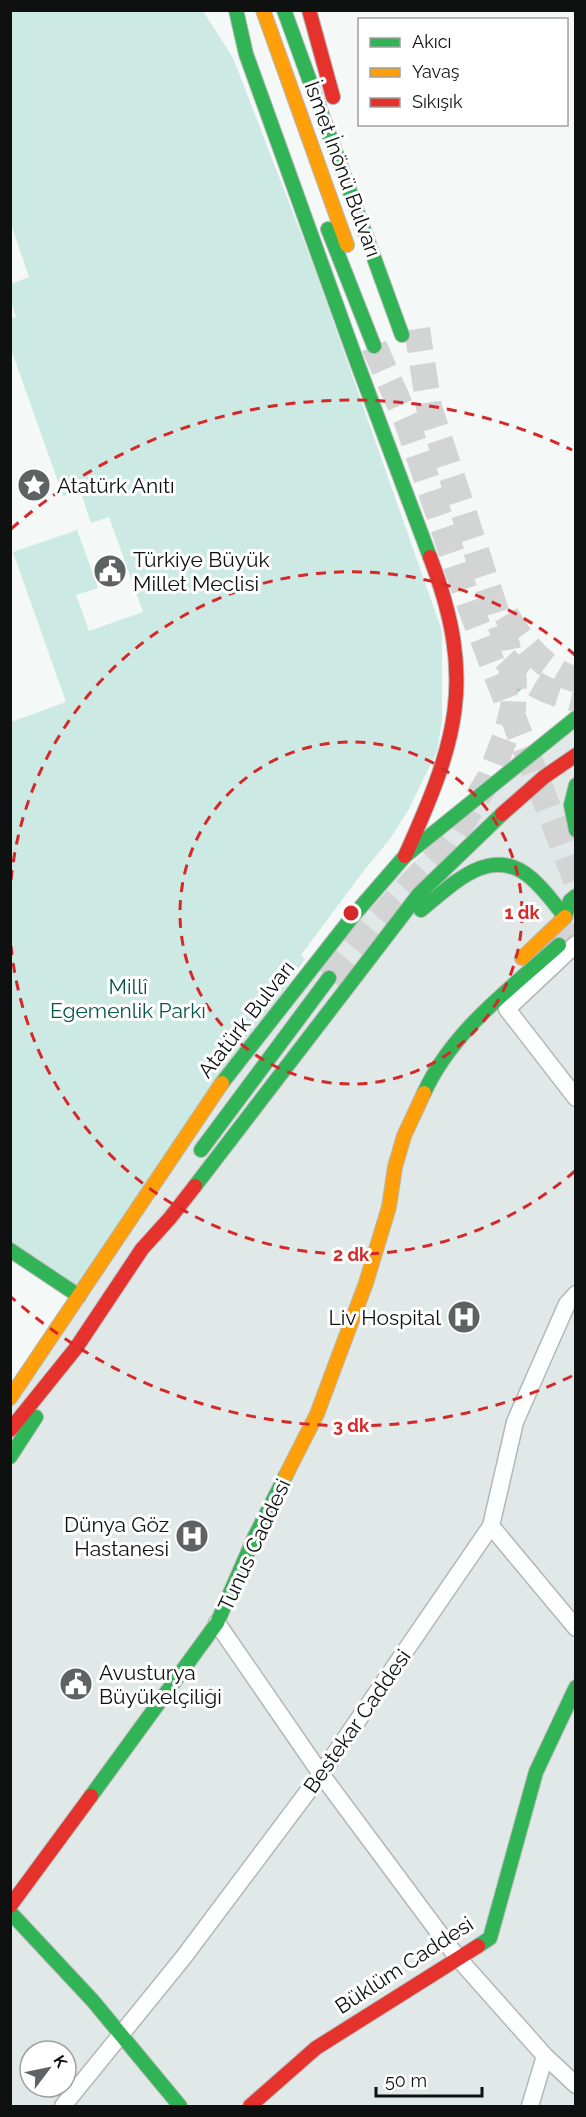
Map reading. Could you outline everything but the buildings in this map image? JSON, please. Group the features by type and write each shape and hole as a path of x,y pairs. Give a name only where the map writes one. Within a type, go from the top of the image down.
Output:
{"main road":[{"name":"İsmet İnönü Bulvarı","path":"263,10 378,344 305,170"},
{"name":"İsmet İnönü Bulvarı","path":"284,10 402,335"},
{"path":"309,10 336,105"},
{"path":"236,11 263,59"},
{"path":"236,11 246,54 358,365 444,593 452,628 457,667 455,718 434,792 405,856"},
{"name":"Atatürk Bulvarı","path":"10,1398 224,1080 329,947 405,856 576,718"},
{"path":"10,1430 76,1348 142,1249 170,1218 419,894 438,873 556,767 576,755"},
{"path":"576,785 571,805 576,830"},
{"path":"385,938 476,869 493,864 508,865 520,870 542,890 575,929"},
{"name":"Tunus Caddesi","path":"404,1136 404,1118 420,1076 458,1020 565,916 570,901 576,896"},
{"name":"Tunus Caddesi","path":"10,1906 217,1623 255,1536 317,1414 366,1283 389,1207 395,1167 404,1136 430,1080 467,1028 567,944"},
{"path":"329,947 343,947"},
{"path":"355,956 361,970"},
{"path":"195,1158 329,978"},
{"path":"142,1249 147,1229 156,1213"},
{"path":"10,1250 79,1296"},
{"path":"10,1385 26,1373"},
{"path":"10,1457 39,1411 57,1374"},
{"name":"Büklüm Caddesi","path":"250,2106 316,2048 490,1938 536,1772 576,1687"},
{"path":"10,1912 122,2035 180,2106"}],"street":[{"name":"Tunus Caddesi","path":"567,944 507,1009 576,1098"},
{"name":"Bestekar Caddesi","path":"63,2106 183,1958 321,1774 492,1526 515,1422 567,1304 576,1294"},
{"path":"492,1526 576,1628"},
{"path":"217,1623 321,1774 457,1957 545,2056 576,2085"},
{"path":"530,2106 545,2056"}],"shaded area":[{"path":"511,666 521,670 525,680 521,690 511,694 501,690 497,680 501,670"},
{"path":"575,718 575,2106 11,2106 10,1385 353,916"}],"green space":[{"name":"Millî Egemenlik Parkı","path":"11,11 203,11 233,58 314,267 442,631 442,720 437,751 409,809 390,839 301,955 305,959 79,1296 11,1250 11,722 66,702 13,552 77,530 98,588 76,595 89,631 143,612 109,517 91,523 80,490 63,496 11,349 10,319 16,317 11,301 11,284 29,277 11,224"}],"tunnel":[{"path":"329,978 372,926 450,843 489,779 506,735 513,708 514,680 507,645 429,407 417,329"},
{"path":"374,346 406,419 470,606 576,880"},
{"path":"506,615 535,654 553,669 576,680"},
{"path":"505,659 537,685 576,699"},
{"path":"559,945 576,918"}],"traffic: fast":[{"path":"236,10 246,54 430,557"},
{"path":"284,10 402,335"},
{"path":"328,229 374,346"},
{"path":"222,1083 353,916 405,856 576,718"},
{"path":"576,785 571,805 576,830"},
{"path":"195,1186 419,894 502,814"},
{"path":"421,910 459,880 473,872 487,866 501,865 516,868 531,878 545,891 565,917"},
{"path":"565,917 570,901 576,896"},
{"path":"424,1093 450,1050 466,1031 502,995 559,945"},
{"path":"201,1150 329,978"},
{"path":"10,1250 79,1296"},
{"path":"10,1457 36,1417"},
{"path":"91,1796 217,1623 255,1536 286,1475"},
{"path":"478,1946 490,1938 536,1772 576,1687"},
{"path":"10,1912 93,2001 180,2106"}],"traffic: slow":[{"path":"263,10 347,245"},
{"path":"522,958 565,917"},
{"path":"10,1398 222,1083"},
{"path":"286,1475 317,1414 366,1283 389,1207 395,1167 404,1136 424,1093"}],"traffic: jam":[{"path":"309,10 333,97"},
{"path":"405,856 437,778 455,710 456,675 453,639 445,600 430,557"},
{"path":"502,814 544,777 576,755"},
{"path":"10,1430 76,1348 142,1249 195,1186"},
{"path":"10,1906 91,1796"},
{"path":"250,2106 316,2048 478,1946"}],"place":[{"name":"Atatürk Anıtı","path":"34,485"},
{"name":"Türkiye Büyük Millet Meclisi","path":"110,571"},
{"name":"Liv Hospital","path":"464,1317"},
{"name":"Dünya Göz Hastanesi","path":"192,1536"},
{"name":"Avusturya Büyükelçiliği","path":"76,1684"}]}
